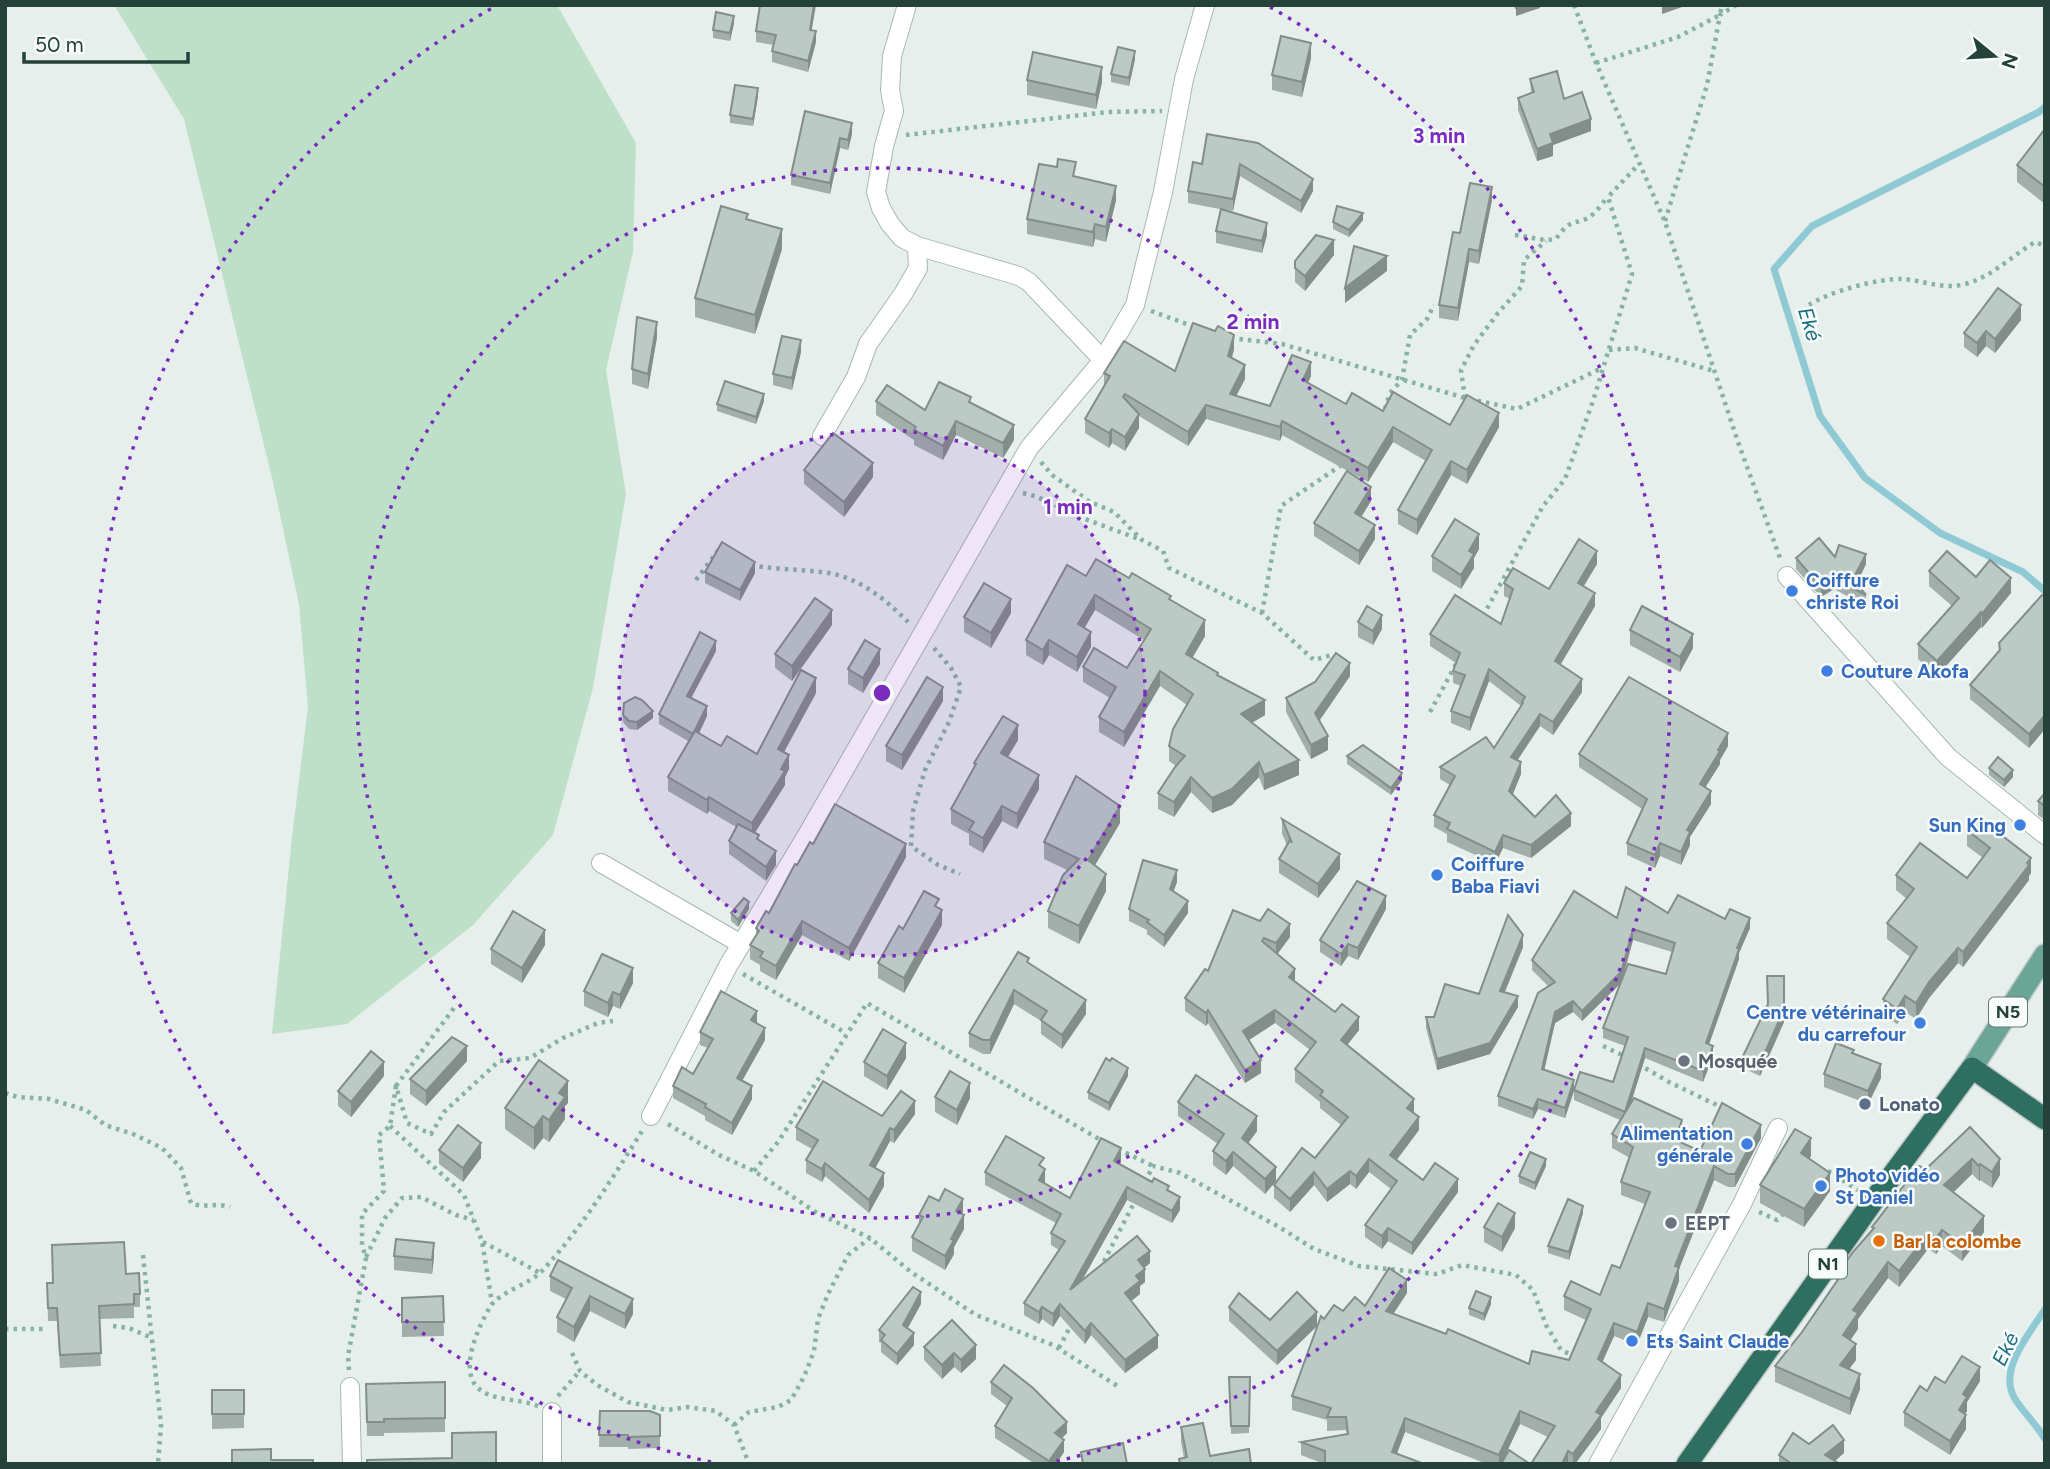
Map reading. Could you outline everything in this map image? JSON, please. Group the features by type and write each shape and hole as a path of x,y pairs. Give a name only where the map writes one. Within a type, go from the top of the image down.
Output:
{"highway":[{"path":"1972,1068 2045,1119"},
{"name":"N1","path":"1687,1464 1874,1200 1972,1068"}],"main road":[{"name":"N5","path":"1972,1068 2045,955"}],"street":[{"path":"908,5 892,56 890,90 894,111 876,191 881,208 902,238 916,246 1019,276 1029,282 1103,360"},
{"path":"652,1116 728,966 807,835 1029,448 1103,360 1135,305 1163,192 1184,79 1205,5"},
{"path":"822,436 856,377 868,344 918,268 916,246"},
{"path":"1787,576 1948,757 2045,835"},
{"path":"601,863 741,944"},
{"path":"1598,1464 1742,1204 1778,1128"},
{"path":"350,1387 352,1464"},
{"path":"552,1412 552,1464"}],"path":[{"path":"1574,5 1596,63 1665,222 1714,371 1787,576"},
{"path":"1665,222 1707,85 1722,5"},
{"path":"1596,63 1678,37 1735,5"},
{"path":"884,146 900,136 918,132 962,130 1108,112 1178,111"},
{"path":"1465,398 1461,370 1498,313 1522,286 1524,260 1546,241 1556,239 1570,222 1591,216 1639,164"},
{"path":"1476,627 1543,506 1565,479 1609,350 1632,274 1608,197"},
{"path":"1515,235 1528,235 1546,241"},
{"path":"1808,305 1819,298 1846,290 1902,279 1936,287 1961,285 1989,276 2016,253 2035,242 2045,246"},
{"path":"1135,305 1206,331"},
{"path":"1382,415 1390,393 1402,380 1410,335 1427,319 1434,305"},
{"path":"1230,338 1282,344 1465,398 1517,409 1603,368"},
{"path":"1609,350 1635,348 1714,371"},
{"path":"1029,448 1052,475 1090,502 1114,512 1142,540"},
{"path":"1262,613 1281,506 1344,463"},
{"path":"1005,490 1035,496 1085,519 1142,540 1163,551 1169,568 1262,613 1314,660 1332,655"},
{"path":"696,580 719,548 728,550"},
{"path":"744,558 750,564 762,567 829,573 858,583 885,599 951,668 961,687 925,770 913,811 911,846 938,865 960,874"},
{"path":"1430,712 1456,663"},
{"path":"728,966 846,1033"},
{"path":"754,1171 778,1142 867,1003 1092,1136 1153,1167 1180,1173 1314,1249 1359,1266 1437,1274 1462,1265 1516,1275 1533,1290 1546,1325 1561,1350 1582,1360"},
{"path":"366,1258 362,1245 362,1214 384,1191 379,1135 390,1126 396,1086 457,1004"},
{"path":"396,1086 407,1123 431,1134 444,1112 499,1061 530,1058 575,1033 598,1023 613,1021"},
{"path":"1603,1046 1730,1111"},
{"path":"5,1093 18,1097 49,1099 86,1110 105,1125 133,1134 162,1148 181,1168 191,1203 198,1206 220,1203 230,1208"},
{"path":"580,1371 559,1393 552,1412 525,1401 491,1396 476,1387 470,1373 473,1343 492,1303 540,1273 600,1197 652,1116 719,1155 754,1171 817,1213 870,1238 911,1272 976,1315 1059,1348 1119,1387"},
{"path":"390,1126 464,1195 482,1241 492,1303"},
{"path":"1097,1276 1153,1167"},
{"path":"1816,1170 1825,1169 1874,1200"},
{"path":"350,1387 348,1356 366,1258 385,1218 402,1198 421,1197 456,1215 474,1220"},
{"path":"1742,1204 1777,1220 1785,1212"},
{"path":"734,1425 749,1412 778,1407 791,1400 814,1351 818,1320 828,1294 848,1255 870,1238"},
{"path":"482,1241 540,1273"},
{"path":"143,1255 161,1425 158,1464"},
{"path":"1059,1348 1078,1312"},
{"path":"113,1326 130,1328 152,1338"},
{"path":"5,1329 44,1329"},
{"path":"572,1353 580,1371 597,1385 628,1402 667,1410 688,1407 716,1411 734,1425 749,1464"}],"green space":[{"path":"114,5 557,5 636,143 633,252 606,370 626,494 593,688 553,835 473,925 347,1024 272,1034 308,707 299,604 273,482 184,119"}],"building":[{"path":"760,5 814,5 810,30 816,31 808,61 772,51 776,35 756,31"},
{"path":"716,12 734,16 730,33 713,30"},
{"path":"1281,36 1311,43 1302,82 1272,75"},
{"path":"1118,47 1135,51 1129,78 1111,74"},
{"path":"1033,52 1102,67 1096,95 1027,80"},
{"path":"1557,71 1564,99 1582,92 1591,119 1550,134 1553,143 1537,149 1518,98 1534,92 1530,79"},
{"path":"735,85 758,88 753,119 730,115"},
{"path":"805,111 852,123 848,140 840,138 830,183 791,175"},
{"path":"2045,129 2045,187 2017,165"},
{"path":"1207,134 1258,143 1313,179 1301,201 1240,164 1233,199 1188,191 1193,162 1202,164"},
{"path":"1058,159 1076,162 1073,176 1116,186 1106,227 1095,224 1093,232 1027,219 1039,164 1057,167"},
{"path":"1470,183 1492,187 1479,251 1469,249 1458,308 1439,305 1453,232 1460,233"},
{"path":"721,206 748,214 746,219 782,229 755,315 695,298"},
{"path":"1337,206 1363,213 1349,230 1333,222"},
{"path":"1221,209 1267,223 1262,241 1216,231"},
{"path":"1316,235 1334,240 1305,276 1295,268 1295,261"},
{"path":"1354,246 1387,256 1345,288"},
{"path":"1998,288 2021,305 1995,339 1986,331 1977,343 1964,333"},
{"path":"637,317 657,322 648,374 632,369"},
{"path":"1193,323 1215,331 1218,326 1234,335 1228,356 1245,365 1230,394 1270,406 1292,355 1311,362 1303,380 1346,404 1352,393 1383,411 1393,392 1450,425 1467,395 1499,413 1467,470 1451,461 1417,520 1398,510 1432,450 1393,427 1368,468 1282,421 1280,427 1206,405 1188,432 1125,394 1123,397 1139,414 1125,437 1112,429 1109,433 1085,419 1110,376 1104,373 1124,341 1175,371"},
{"path":"782,336 801,340 792,378 773,374"},
{"path":"725,381 764,394 756,417 717,404"},
{"path":"939,382 971,397 969,402 1014,425 1003,443 956,421 943,446 914,430 916,427 876,401 887,385 925,410"},
{"path":"833,433 873,463 844,502 804,470"},
{"path":"1347,471 1371,487 1355,513 1375,525 1359,551 1314,523"},
{"path":"1455,519 1479,534 1469,551 1474,554 1461,575 1432,556"},
{"path":"1819,538 1835,557 1839,545 1866,554 1853,579 1866,595 1834,578 1821,587 1796,558"},
{"path":"1579,539 1597,551 1578,583 1595,593 1555,661 1582,679 1553,722 1540,714 1511,757 1521,762 1509,791 1535,817 1556,795 1571,813 1531,845 1503,835 1495,852 1447,829 1450,823 1434,815 1455,776 1440,767 1486,737 1494,748 1525,697 1489,669 1470,718 1451,711 1465,675 1453,671 1460,653 1430,634 1455,595 1501,624 1513,589 1504,583 1513,568 1549,589"},
{"path":"722,542 755,562 740,590 705,572"},
{"path":"1947,551 1976,577 1990,560 2011,578 1982,614 1981,612 1937,661 1918,644 1959,598 1929,571"},
{"path":"1096,559 1129,578 1132,573 1205,620 1186,654 1218,673 1217,675 1265,700 1241,714 1299,760 1264,775 1259,762 1232,789 1212,798 1191,777 1174,802 1158,793 1185,756 1169,746 1173,729 1193,694 1160,671 1124,732 1099,717 1116,687 1083,667 1094,648 1127,668 1151,629 1095,595 1078,624 1091,632 1077,657 1049,640 1043,650 1026,640 1067,565 1086,576"},
{"path":"984,583 1011,599 991,633 964,617"},
{"path":"2042,595 2045,597 2045,715 2029,734 1970,685 2000,650 1999,643"},
{"path":"815,598 832,610 792,666 775,654"},
{"path":"1367,606 1382,615 1373,631 1358,622"},
{"path":"1642,606 1693,634 1680,657 1630,630"},
{"path":"700,632 716,641 687,696 707,706 693,734 659,714"},
{"path":"865,640 880,649 863,678 848,669"},
{"path":"1336,653 1350,663 1315,713 1328,736 1311,745 1286,698 1315,682"},
{"path":"801,670 816,678 778,749 789,755 781,769 785,771 752,823 709,797 707,800 668,777 695,731 721,746 727,736 757,754"},
{"path":"927,677 943,687 902,755 886,746"},
{"path":"1629,677 1728,733 1700,784 1711,791 1687,830 1690,832 1681,852 1660,843 1655,855 1627,843 1647,799 1579,754"},
{"path":"635,697 653,711 637,722 629,721 623,715 624,703"},
{"path":"1003,716 1018,725 1001,753 1039,775 1017,814 1002,806 983,838 969,830 974,822 951,809 976,764 974,763"},
{"path":"1363,745 1402,773 1391,788 1347,756"},
{"path":"1998,757 2013,770 2004,780 1989,768"},
{"path":"1076,776 1120,806 1088,860 1106,874 1079,926 1048,911 1063,875 1079,859 1044,842"},
{"path":"2045,793 2045,806 2038,801"},
{"path":"835,804 906,844 849,948 802,921 776,966 760,957 763,952 750,945 759,931 756,928 766,911 769,913 795,864 797,865 810,842 813,844"},
{"path":"1978,817 2031,858 2027,863 2029,865 1963,952 1958,948 1929,982 1916,1003 1905,996 1897,1009 1883,999 1917,947 1887,923 1914,889 1896,875 1920,843 1967,878 1990,848 1967,830"},
{"path":"1282,819 1340,854 1318,884 1279,859 1290,840 1292,843"},
{"path":"738,824 759,835 757,839 776,851 766,867 729,841"},
{"path":"1143,860 1177,870 1170,889 1188,901 1164,935 1147,922 1149,920 1129,909"},
{"path":"1357,881 1386,896 1358,948 1348,944 1341,954 1320,940"},
{"path":"1626,887 1668,913 1678,895 1725,919 1730,909 1750,918 1737,948 1739,949 1706,1043 1713,1046 1703,1071 1645,1048 1625,1112 1574,1090 1580,1072 1613,1082 1628,1037 1603,1028 1628,964 1666,974 1675,943 1633,929 1621,972 1582,1011 1573,1001 1555,1012 1542,1069 1574,1080 1565,1108 1538,1099 1533,1109 1498,1096 1538,993 1555,982 1532,960 1574,891 1617,918"},
{"path":"924,891 939,899 935,906 942,910 904,978 878,963 899,926 903,929"},
{"path":"744,898 749,902 738,920 731,913"},
{"path":"1268,909 1290,924 1276,943 1264,938 1262,941 1295,969 1289,977 1335,1012 1342,1004 1359,1017 1341,1040 1414,1099 1407,1108 1419,1117 1390,1155 1423,1180 1435,1163 1458,1179 1412,1243 1388,1228 1382,1236 1365,1225 1397,1181 1369,1159 1356,1176 1350,1171 1327,1189 1314,1172 1290,1199 1274,1185 1302,1148 1315,1158 1348,1117 1320,1095 1323,1091 1295,1069 1316,1042 1275,1010 1243,1031 1261,1060 1245,1070 1208,1010 1206,1013 1185,998 1205,969 1208,971 1233,910 1260,921"},
{"path":"513,911 545,930 522,968 491,949"},
{"path":"1508,915 1523,935 1500,991 1518,996 1490,1043 1437,1059 1426,1017 1434,1017 1445,984 1479,994"},
{"path":"1018,952 1029,958 1027,962 1086,1000 1062,1035 1041,1020 1047,1011 1014,990 990,1040 983,1040 969,1033"},
{"path":"602,954 633,968 620,995 613,992 608,1003 584,991"},
{"path":"1767,976 1784,976 1784,1009 1760,1064 1743,1056 1768,1004"},
{"path":"721,991 757,1011 751,1020 765,1028 737,1078 752,1086 732,1123 705,1107 706,1104 673,1086 682,1067 693,1074 713,1039 700,1032"},
{"path":"883,1029 906,1043 887,1076 864,1062"},
{"path":"452,1037 467,1046 426,1091 410,1079"},
{"path":"1836,1043 1854,1050 1852,1053 1881,1064 1868,1091 1824,1074"},
{"path":"371,1051 384,1062 351,1102 338,1091"},
{"path":"1106,1058 1110,1061 1112,1058 1128,1068 1109,1103 1088,1092"},
{"path":"539,1060 568,1081 559,1093 565,1097 549,1120 543,1116 534,1128 505,1108"},
{"path":"950,1071 970,1083 957,1110 935,1097"},
{"path":"1196,1075 1257,1116 1242,1138 1276,1167 1265,1179 1233,1152 1226,1161 1213,1151 1224,1134 1178,1102"},
{"path":"823,1081 882,1116 901,1091 915,1101 894,1130 890,1128 870,1165 884,1173 869,1200 825,1163 822,1169 806,1160 818,1140 796,1127"},
{"path":"1634,1098 1682,1120 1675,1140 1700,1151 1722,1103 1761,1125 1735,1174 1728,1174 1714,1166 1675,1266 1679,1267 1664,1309 1648,1303 1637,1332 1614,1323 1598,1359 1621,1375 1596,1412 1601,1415 1573,1454 1568,1451 1562,1464 1531,1464 1555,1426 1520,1411 1499,1455 1405,1418 1392,1452 1424,1464 1325,1464 1325,1451 1301,1442 1348,1434 1346,1417 1327,1417 1331,1408 1292,1396 1321,1316 1324,1319 1334,1305 1343,1311 1355,1297 1365,1306 1389,1268 1407,1280 1386,1311 1446,1334 1448,1329 1529,1364 1532,1351 1569,1360 1591,1309 1564,1296 1571,1281 1600,1295 1612,1265 1620,1268 1650,1192 1621,1182 1633,1147 1612,1134"},
{"path":"458,1125 481,1143 463,1168 439,1150"},
{"path":"1970,1127 2000,1159 1992,1172 1972,1159 1944,1185 1984,1216 1962,1245 1942,1230 1936,1238 1928,1233 1899,1271 1888,1262 1853,1310 1858,1313 1843,1335 1856,1344 1840,1365 1860,1374 1850,1399 1775,1366 1839,1278 1836,1276 1853,1252 1919,1166 1926,1169"},
{"path":"1795,1129 1811,1138 1801,1153 1830,1173 1804,1209 1760,1185"},
{"path":"1006,1136 1044,1158 1039,1165 1045,1169 1039,1180 1070,1198 1101,1138 1121,1148 1114,1161 1152,1182 1154,1178 1169,1186 1167,1190 1180,1197 1172,1211 1127,1187 1070,1290 1137,1236 1150,1251 1138,1260 1145,1269 1136,1276 1140,1281 1125,1293 1158,1335 1125,1360 1091,1323 1085,1331 1060,1304 1053,1314 1042,1307 1039,1312 1024,1303 1065,1241 1051,1233 1061,1214 985,1172"},
{"path":"1530,1152 1546,1159 1535,1183 1519,1176"},
{"path":"945,1189 963,1199 956,1211 964,1215 945,1256 912,1237 923,1217 919,1215 929,1196 939,1201"},
{"path":"1568,1199 1583,1206 1569,1252 1548,1246"},
{"path":"1498,1203 1515,1213 1502,1237 1484,1227"},
{"path":"396,1239 434,1243 432,1260 394,1256"},
{"path":"124,1242 126,1274 139,1273 140,1294 134,1294 134,1304 99,1306 101,1353 60,1355 57,1308 48,1308 47,1283 53,1283 52,1245"},
{"path":"558,1260 633,1299 625,1314 590,1296 574,1327 557,1317 572,1288 550,1276"},
{"path":"913,1287 921,1292 903,1325 914,1333 897,1354 881,1340 885,1335 879,1330"},
{"path":"1476,1291 1491,1297 1484,1314 1469,1308"},
{"path":"1297,1292 1317,1312 1277,1351 1229,1307 1239,1293 1270,1320"},
{"path":"443,1296 444,1322 402,1322 402,1298"},
{"path":"952,1320 976,1345 961,1360 954,1353 942,1365 924,1347"},
{"path":"1962,1356 1980,1367 1963,1394 1967,1397 1959,1410 1966,1415 1950,1441 1904,1412 1920,1386 1927,1391 1935,1377 1945,1383"},
{"path":"1004,1365 1033,1388 1067,1422 1055,1433 1064,1440 1049,1461 995,1426 1012,1398 991,1382"},
{"path":"1229,1377 1250,1377 1249,1426 1231,1426"},
{"path":"445,1382 445,1418 384,1419 384,1422 367,1422 366,1384"},
{"path":"212,1390 244,1390 244,1414 212,1414"},
{"path":"600,1411 650,1411 660,1415 660,1436 599,1435"},
{"path":"1203,1423 1210,1456 1249,1449 1251,1464 1180,1464 1179,1459 1187,1457 1181,1427"},
{"path":"1833,1425 1844,1440 1825,1455 1840,1464 1792,1464 1779,1455 1793,1433 1809,1444"},
{"path":"496,1432 496,1464 367,1464 367,1460 452,1458 452,1433"},
{"path":"1123,1443 1127,1464 1083,1464 1081,1452"},
{"path":"271,1449 271,1460 313,1460 313,1464 232,1464 232,1450"},
{"path":"1509,1450 1530,1464 1501,1464"}],"waterway":[{"name":"Eké","path":"2045,107 1812,226 1774,269 1820,416 1865,478 1940,533 2023,572 2045,591"},
{"name":"Eké","path":"2045,1309 2024,1340 2010,1376 2015,1399 2045,1439"}],"place":[{"name":"Coiffure christe Roi","path":"1792,591"},
{"name":"Couture Akofa","path":"1827,671"},
{"name":"Sun King","path":"2020,825"},
{"name":"Coiffure Baba Fiavi","path":"1437,875"},
{"name":"Centre vétérinaire du carrefour","path":"1920,1023"},
{"name":"Mosquée","path":"1684,1061"},
{"name":"Lonato","path":"1865,1104"},
{"name":"Alimentation générale","path":"1747,1144"},
{"name":"Photo vidéo St Daniel","path":"1821,1186"},
{"name":"EEPT","path":"1671,1223"},
{"name":"Bar la colombe","path":"1879,1241"},
{"name":"Ets Saint Claude","path":"1632,1341"}]}
